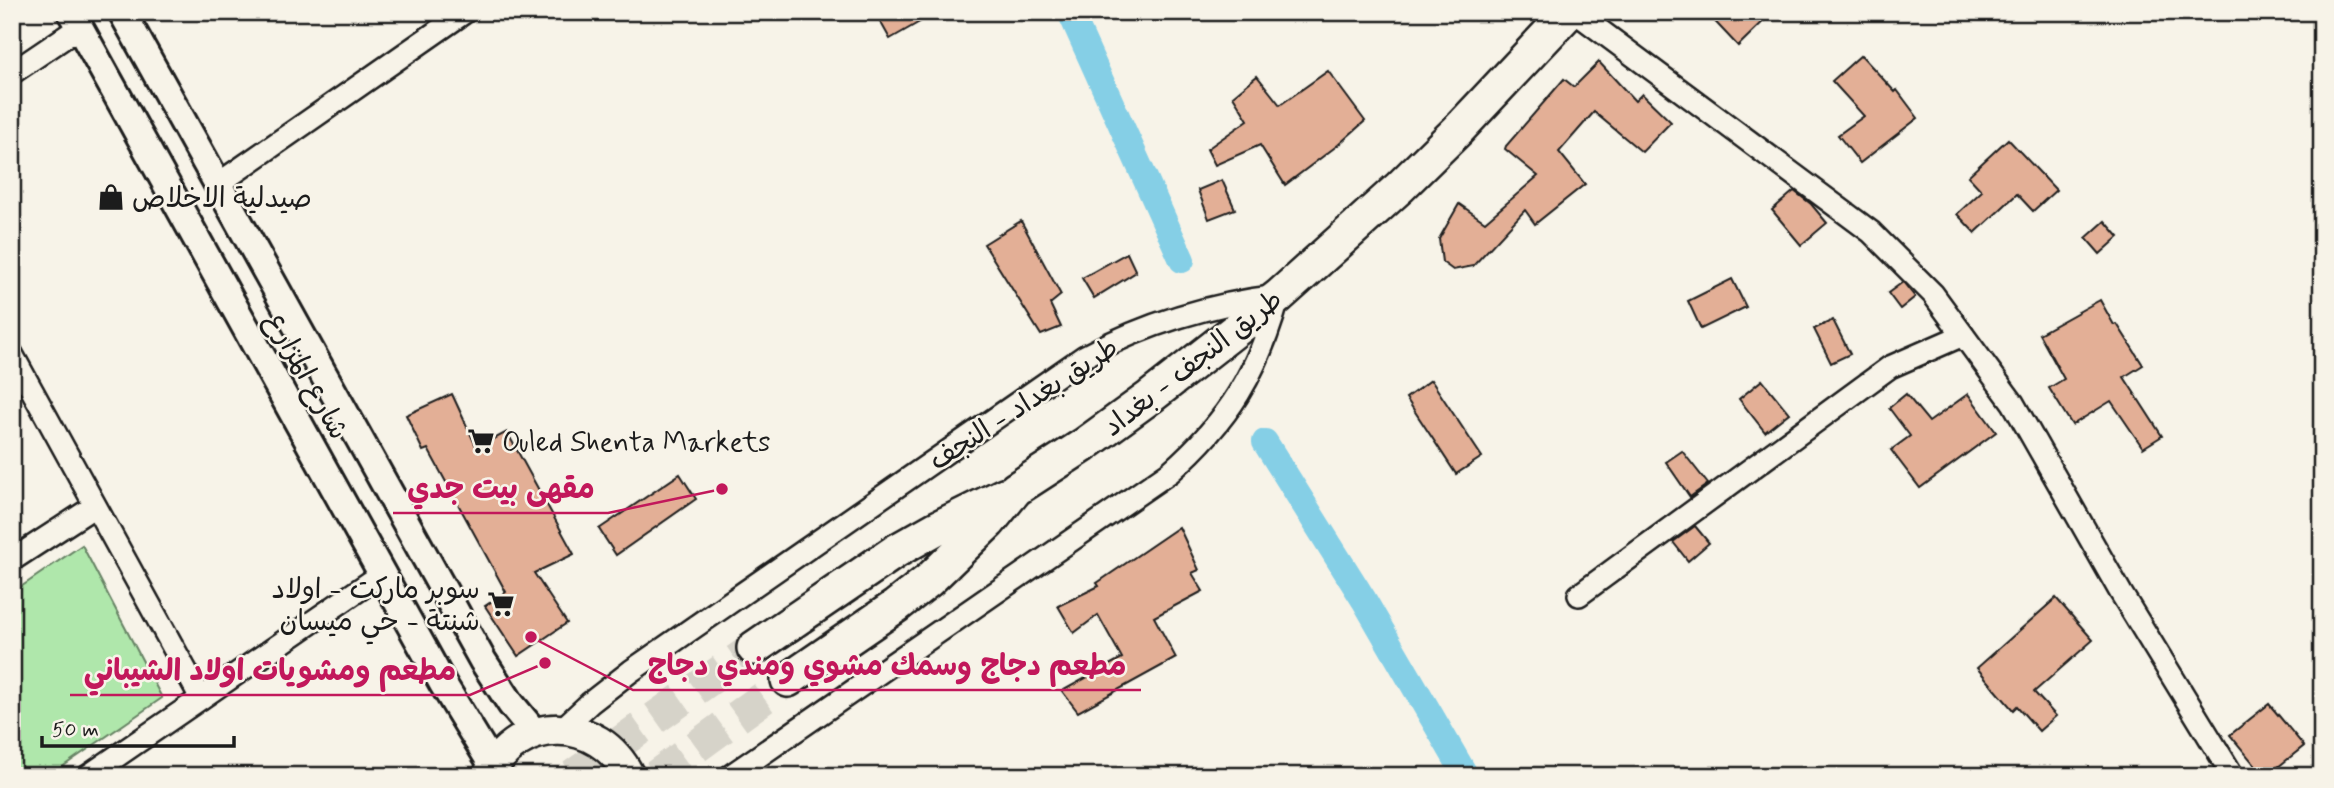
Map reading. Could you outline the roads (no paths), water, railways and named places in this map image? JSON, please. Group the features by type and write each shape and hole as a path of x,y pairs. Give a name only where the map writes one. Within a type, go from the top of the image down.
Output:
{"main road":[{"name":"طريق النجف - بغداد","path":"788,680 896,606 929,580 989,522 1016,489 1150,397 1279,296 1400,187 1458,130 1569,12"},
{"path":"754,648 896,551 1016,489"},
{"path":"489,773 511,746 549,731 587,735 608,747 620,759 629,776"}],"street":[{"name":"شارع المزارع","path":"122,12 483,661 510,704 549,731"},
{"path":"218,184 466,12"},
{"path":"1575,12 1871,232 1933,295 2013,403 2121,593 2233,776"},
{"name":"شارع المزارع","path":"76,20 443,684 489,773"},
{"path":"12,73 76,20"},
{"path":"730,776 1170,472 1204,440 1240,394 1270,330 1279,296"},
{"name":"طريق بغداد - النجف","path":"549,731 631,671 1085,356 1115,340 1178,316 1212,306 1279,296"},
{"path":"1579,595 1890,366 1963,335"},
{"path":"12,354 201,698"},
{"path":"12,561 95,506"},
{"path":"88,776 382,574"}],"waterway":[{"path":"1070,12 1182,260"},
{"path":"1265,442 1364,600 1466,776"}],"tunnel":[{"path":"573,776 754,648"},
{"path":"656,776 788,680"}],"place":[{"name":"صيدلية الاخلاص","path":"111,197"},
{"name":"Ouled Shenta Markets","path":"481,441"},
{"name":"مقهى بيت جدي","path":"722,489"},
{"name":"سوبر ماركت - اولاد شنتة - حي ميسان","path":"501,604"},
{"name":"مطعم دجاج وسمك مشوي ومندي دجاج","path":"531,637"},
{"name":"مطعم ومشويات اولاد الشيباني","path":"545,663"}]}
